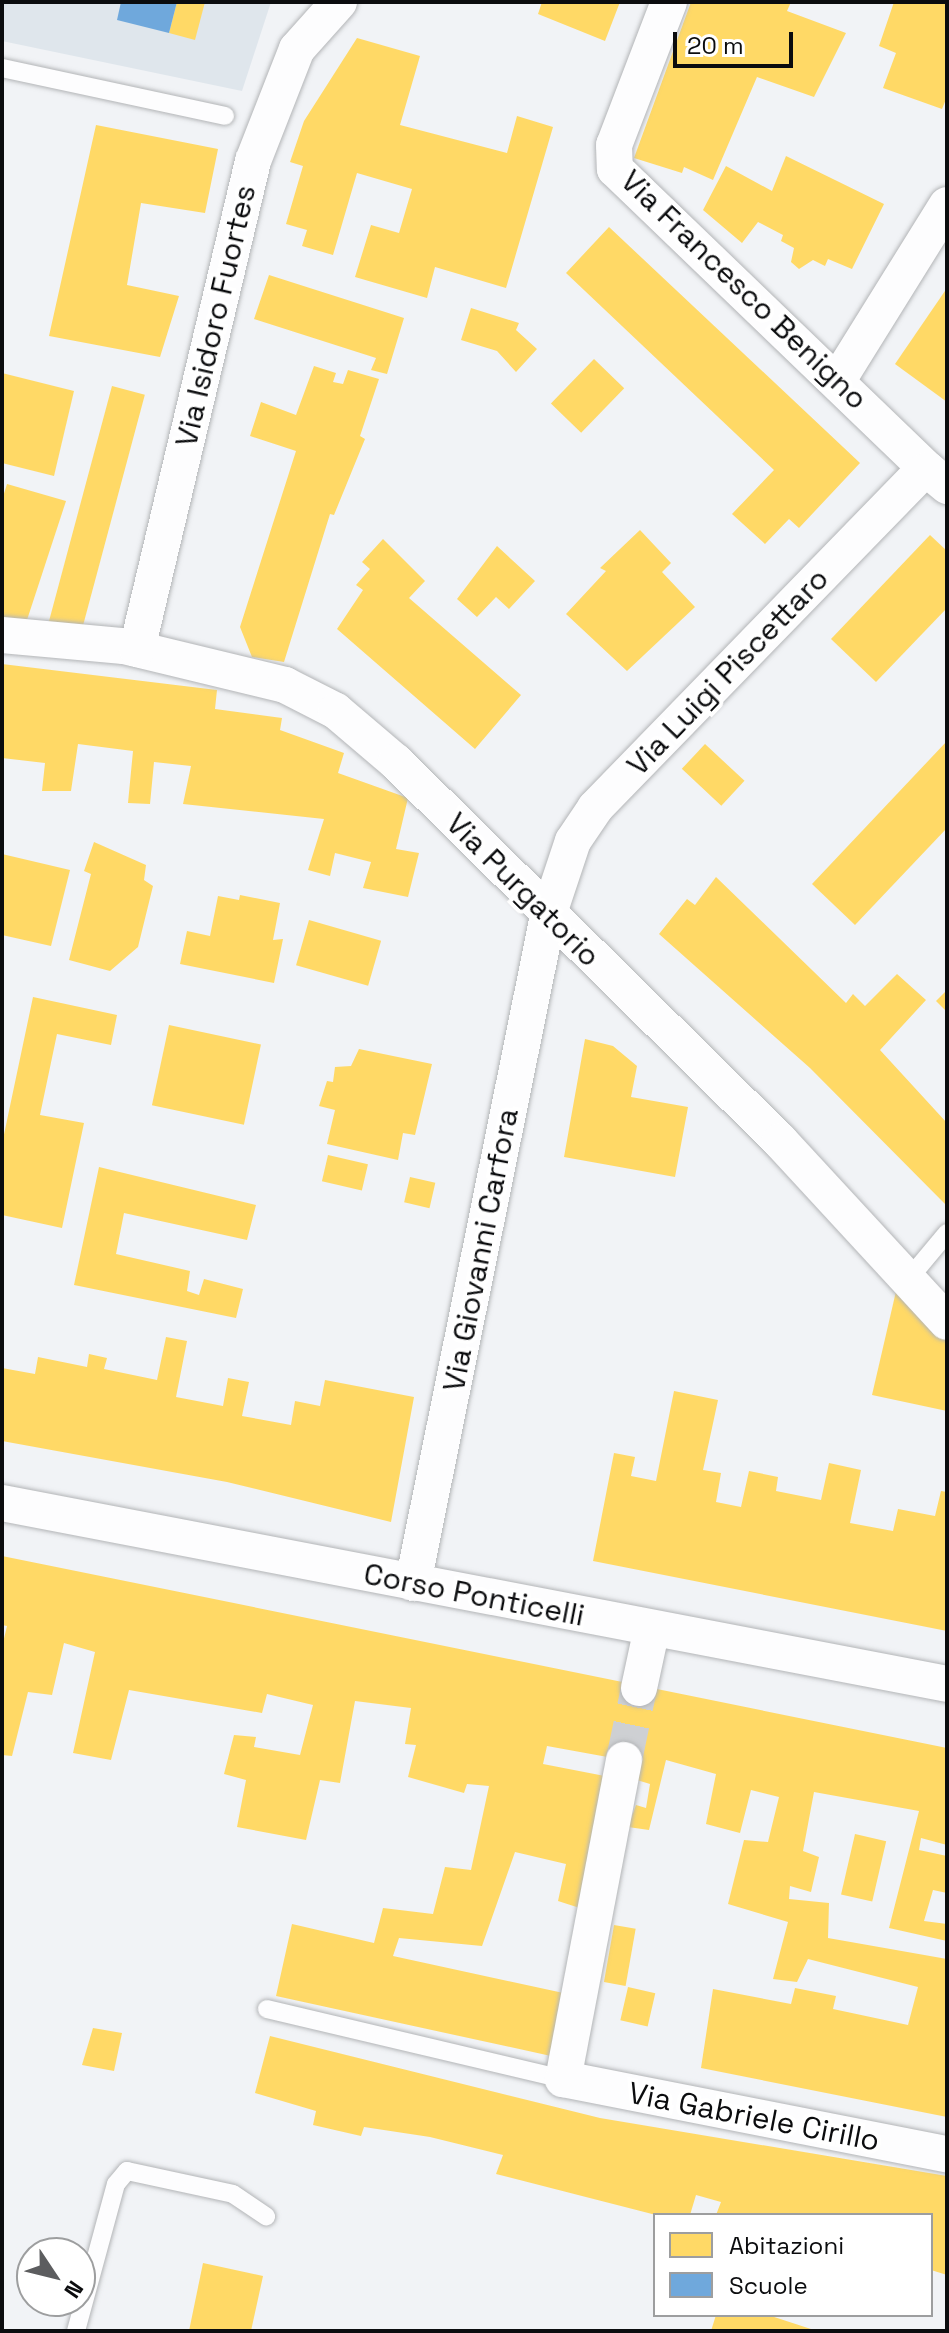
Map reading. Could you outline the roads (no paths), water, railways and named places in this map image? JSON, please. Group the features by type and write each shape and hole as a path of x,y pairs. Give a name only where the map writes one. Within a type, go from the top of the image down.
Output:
{"street":[{"name":"Via Isidoro Fuortes","path":"137,649 253,161 297,49 339,2"},
{"name":"Via Francesco Benigno","path":"669,2 614,145 615,169 938,478"},
{"path":"838,380 947,205"},
{"name":"Via Luigi Piscettaro","path":"548,916 573,841 595,808 938,478"},
{"name":"Via Purgatorio","path":"2,635 137,649 285,685 336,711 396,762 548,916 780,1141 906,1282 947,1322"},
{"name":"Via Giovanni Carfora","path":"413,1583 548,916"},
{"name":"Corso Ponticelli","path":"2,1503 947,1684"},
{"path":"639,1688 652,1628"},
{"path":"563,2079 624,1760"},
{"name":"Via Gabriele Cirillo","path":"563,2079 947,2154"}],"lane":[{"path":"2,68 225,116"},
{"path":"906,1282 947,1233"},
{"name":"Via Gabriele Cirillo","path":"267,2009 563,2079"},
{"path":"76,2331 116,2184 127,2171 233,2194 266,2216"}],"tunnel":[{"path":"624,1760 639,1688"}]}
